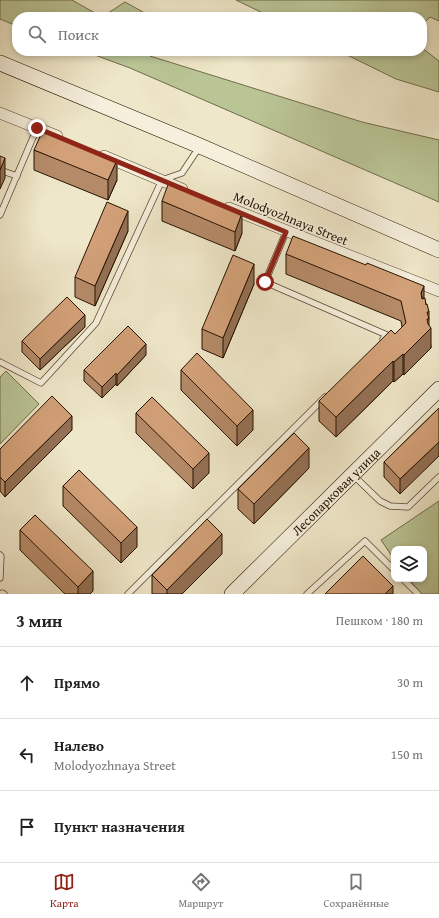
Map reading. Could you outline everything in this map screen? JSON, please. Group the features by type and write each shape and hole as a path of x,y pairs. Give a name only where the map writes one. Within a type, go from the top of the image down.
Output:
{"street":[{"path":"0,63 200,146 439,250"},
{"path":"0,113 64,140"},
{"path":"92,151 191,192"},
{"name":"Molodyozhnaya Street","path":"220,204 286,232 439,291"},
{"name":"Лесопарковая улица","path":"238,592 352,475 439,389"}],"lane":[{"path":"0,216 37,128"},
{"path":"0,362 41,382 96,324 162,180 182,173 200,146"},
{"path":"0,170 17,176"},
{"path":"286,232 265,282 387,335 376,346"},
{"path":"128,594 331,391"},
{"path":"352,475 380,501 390,506 408,506 439,477"},
{"path":"307,594 365,541 391,567"},
{"path":"0,555 0,578"},
{"path":"406,582 418,594"}],"green space":[{"path":"0,0 72,0 93,12 12,12 12,24 0,19"},
{"path":"236,0 439,0 439,21 430,17 427,20 427,12 261,12"},
{"path":"125,2 143,12 110,12"},
{"path":"427,52 439,61 439,92 396,79 349,56 427,56"},
{"path":"98,56 150,56 362,122 439,140 439,202 130,68"},
{"path":"6,371 39,404 0,444 0,377"},
{"path":"439,501 439,594 421,594 411,582 427,582 427,546 391,546 391,555 381,540"}],"building":[{"path":"43,130 117,160 108,180 34,150"},
{"path":"0,156 5,158 0,170"},
{"path":"169,182 242,213 235,232 162,201"},
{"path":"107,202 128,211 95,286 75,277"},
{"path":"293,236 424,286 421,293 422,299 425,298 426,305 427,304 429,319 427,319 431,328 404,355 403,354 394,362 393,361 336,417 319,401 391,330 395,334 406,323 401,301 286,254"},
{"path":"233,255 254,264 223,338 202,329"},
{"path":"67,297 85,315 40,359 22,341"},
{"path":"128,326 146,344 117,375 116,373 102,387 84,370"},
{"path":"197,353 253,410 237,426 181,370"},
{"path":"52,396 72,416 5,482 0,477 0,449"},
{"path":"152,397 209,453 193,469 136,413"},
{"path":"439,408 439,442 400,479 384,462"},
{"path":"294,433 309,448 254,504 238,489"},
{"path":"79,470 137,527 121,543 63,486"},
{"path":"35,515 93,571 78,587 20,530"},
{"path":"207,519 222,534 167,590 152,575"},
{"path":"363,556 393,586 385,594 325,594"}],"route":[{"path":"37,128 286,232 265,282"}]}
